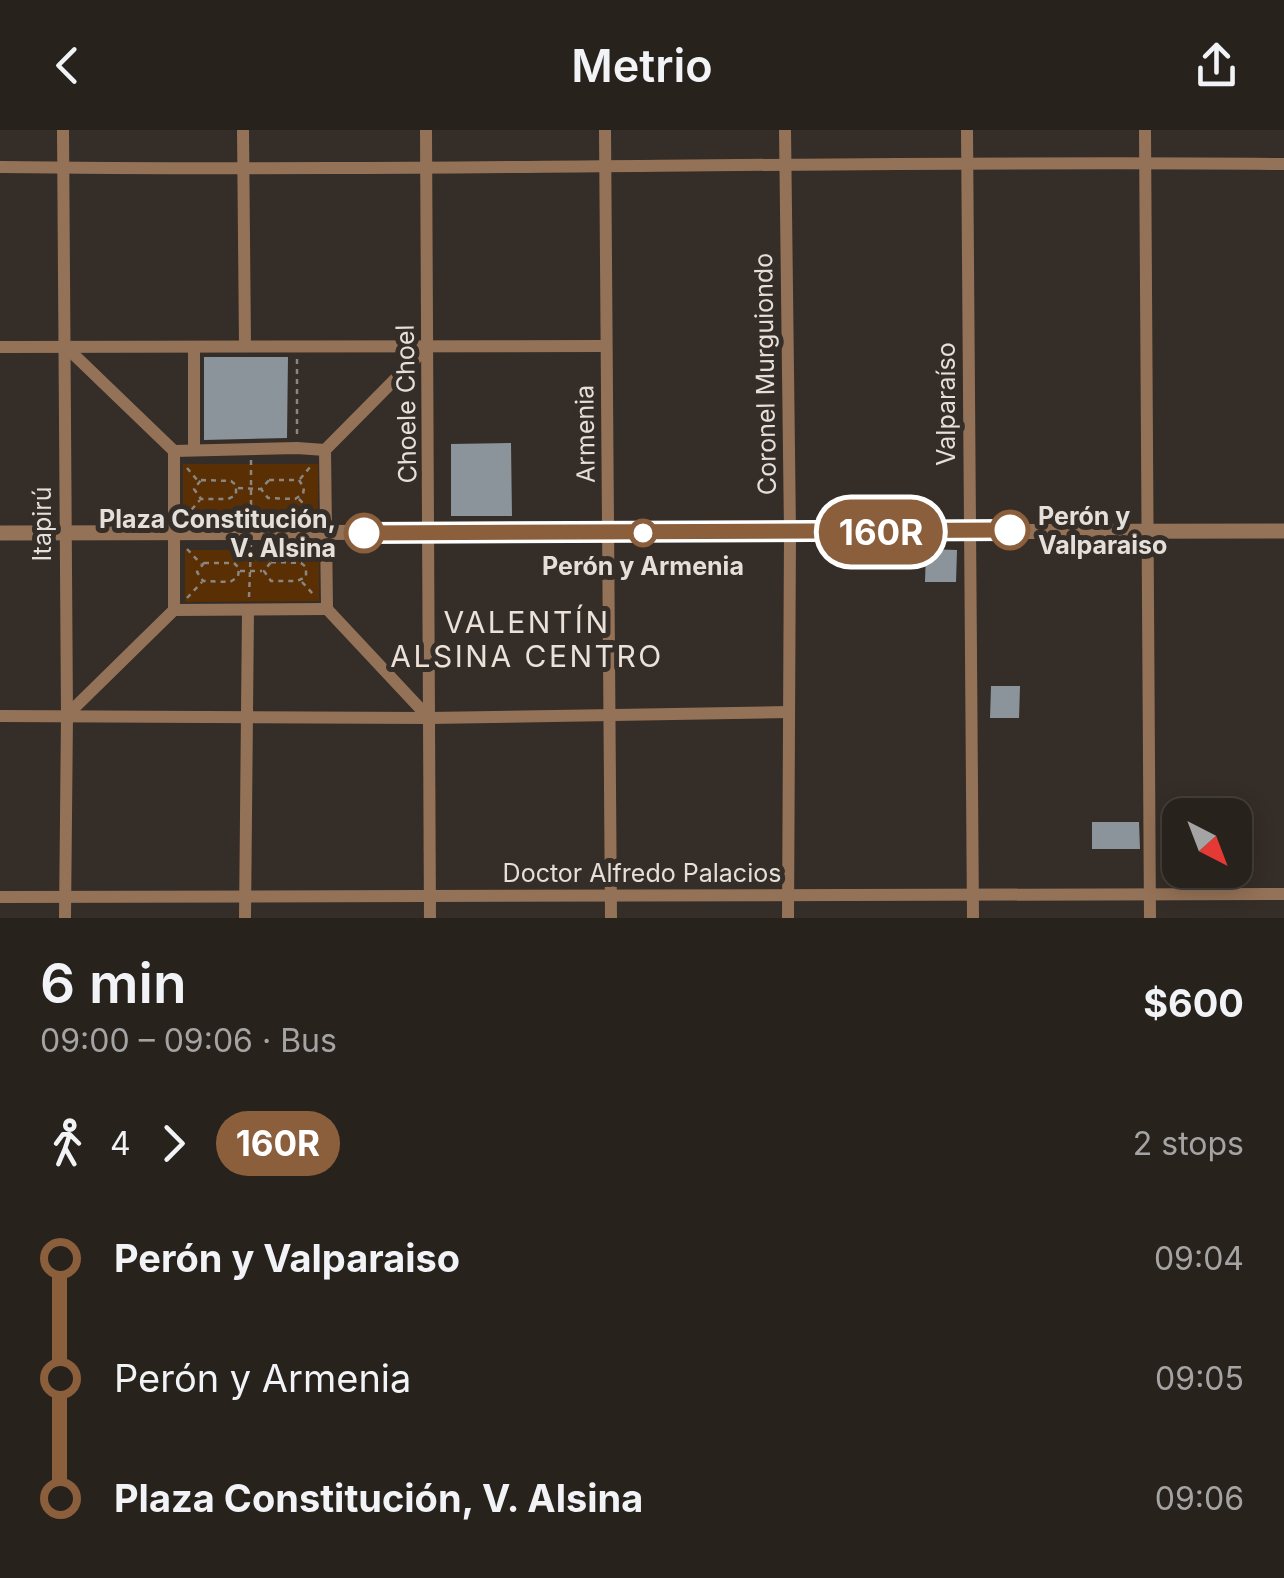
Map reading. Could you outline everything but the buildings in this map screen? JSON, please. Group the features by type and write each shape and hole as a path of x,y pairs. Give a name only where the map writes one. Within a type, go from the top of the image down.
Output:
{"street":[{"name":"Itapirú","path":"64,130 65,918"},
{"path":"243,130 245,346"},
{"name":"Choele Choel","path":"426,130 430,918"},
{"name":"Armenia","path":"604,130 611,918"},
{"name":"Coronel Murguiondo","path":"786,130 788,918"},
{"name":"Valparaíso","path":"967,130 973,918"},
{"path":"1145,130 1150,918"},
{"path":"0,166 242,169 1284,164"},
{"path":"428,346 325,450 327,609 429,718"},
{"path":"0,348 606,346"},
{"path":"194,347 194,449"},
{"path":"66,348 174,451 174,610"},
{"path":"174,451 325,450"},
{"path":"0,532 1284,532"},
{"path":"67,715 174,610 327,609"},
{"path":"245,918 248,610"},
{"path":"0,716 429,718 787,712"},
{"name":"Doctor Alfredo Palacios","path":"0,897 1284,894"}],"path":[{"path":"296,448 298,345"},
{"path":"248,610 251,448"},
{"path":"261,489 269,480 296,479 304,488 298,498"},
{"path":"204,480 232,481 237,488 228,500 201,499 194,489 198,481 204,480"},
{"path":"237,488 261,489 268,498 298,498 327,529"},
{"path":"203,582 197,572 204,562 231,562 240,571 264,571"},
{"path":"274,562 301,562 307,570 306,577 298,581 270,581 264,571 266,565 274,562"},
{"path":"174,610 203,582 233,581 240,571"}],"shaded area":[{"path":"183,464 318,464 318,518 183,519"},
{"path":"185,550 319,550 319,601 185,602"}],"bus line":[{"name":"160R","path":"364,533 1010,530"}],"place":[{"name":"Perón y Valparaiso","path":"1010,530"},
{"name":"Plaza Constitución, V. Alsina","path":"364,533"},
{"name":"Perón y Armenia","path":"643,533"}],"district":[{"name":"VALENTÍN ALSINA CENTRO","path":"527,640"}]}
